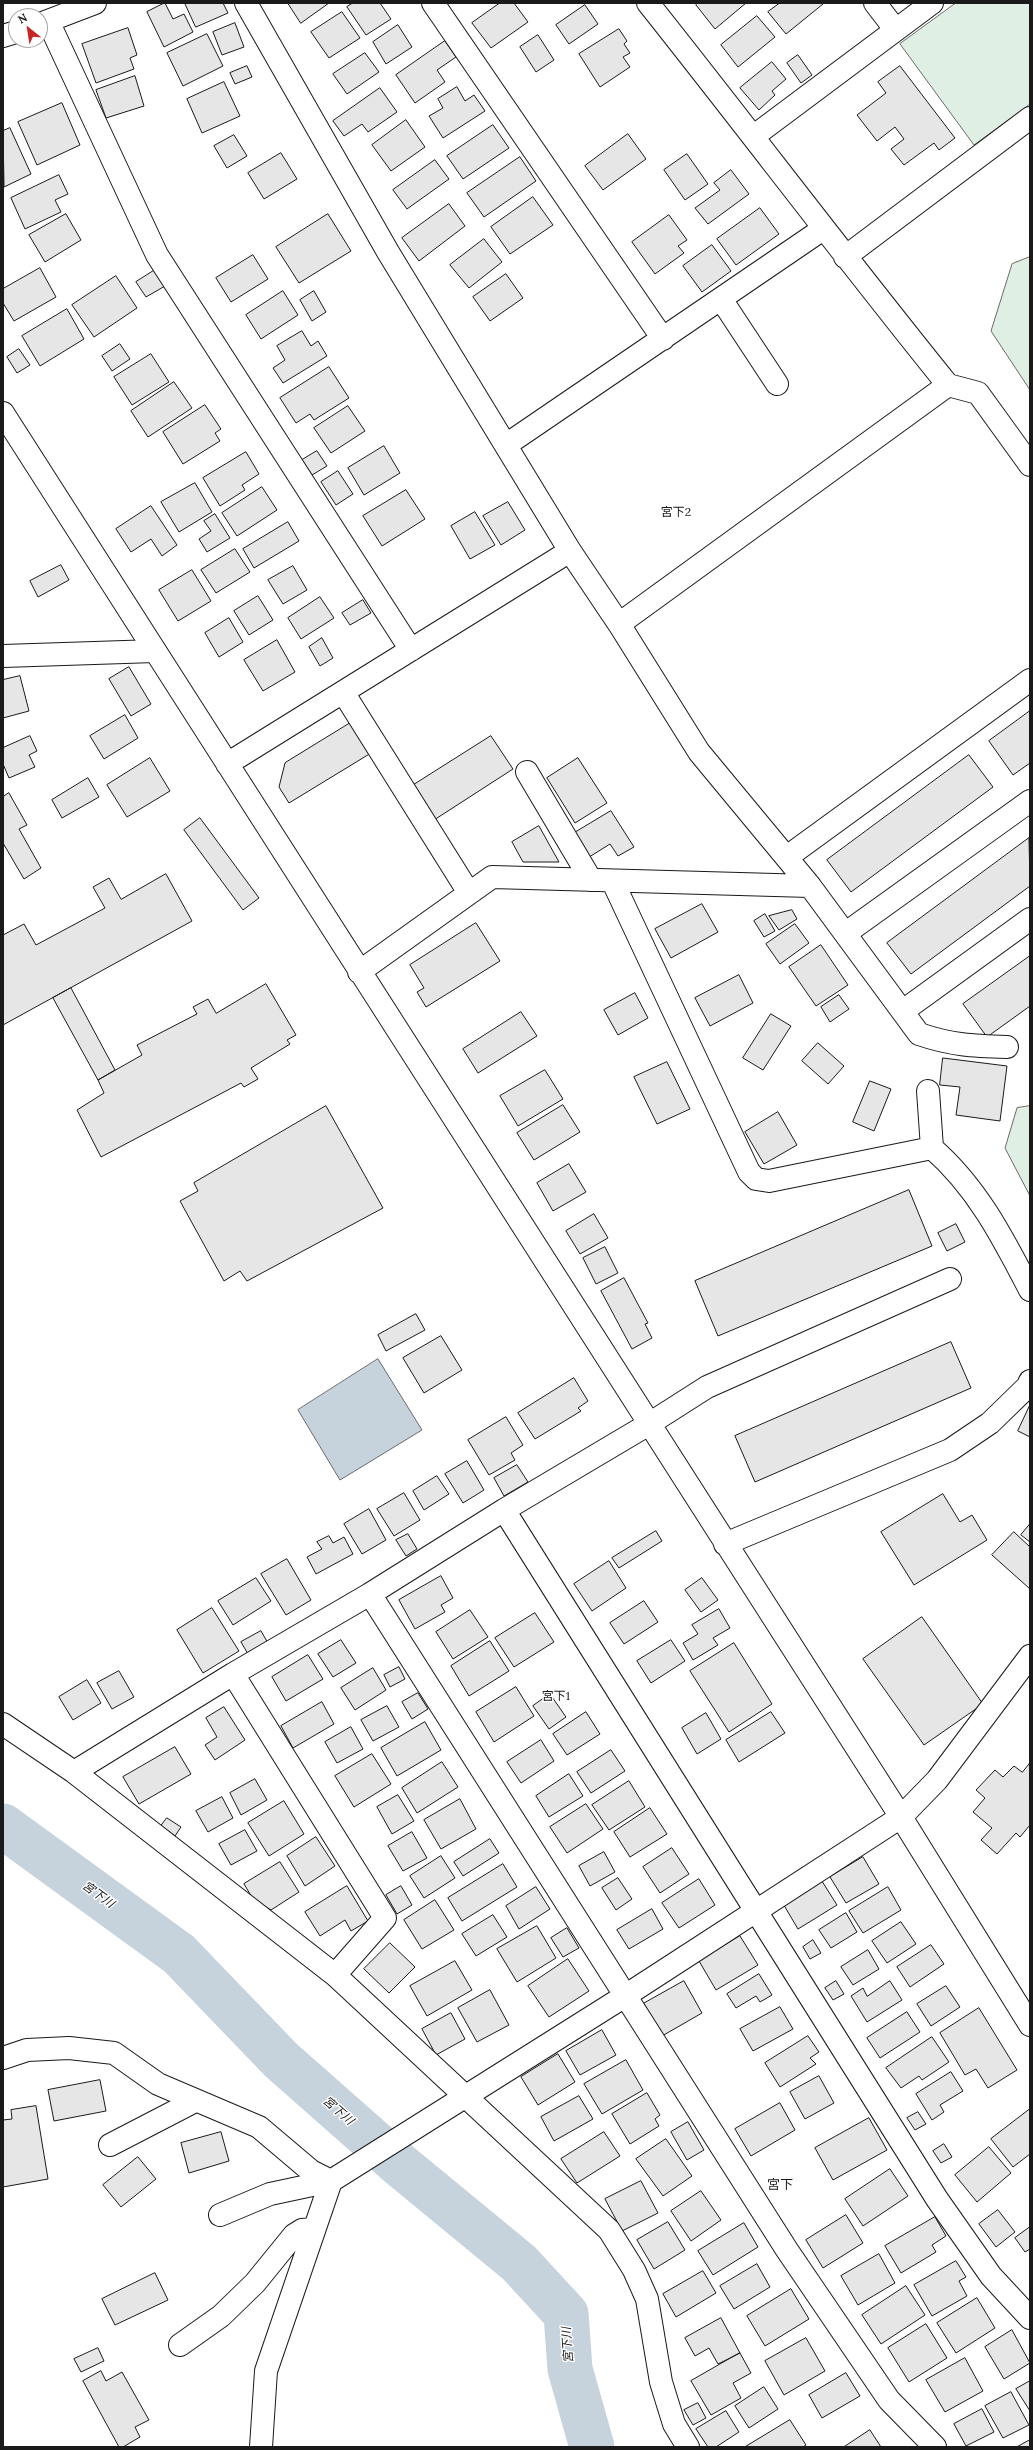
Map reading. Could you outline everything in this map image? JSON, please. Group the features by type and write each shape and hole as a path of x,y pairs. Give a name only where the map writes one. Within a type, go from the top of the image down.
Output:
{"street":[{"path":"48,21 95,3"},
{"path":"246,3 388,252 570,551 619,624 699,752 810,886 919,1034 940,1042 970,1046 1007,1047"},
{"path":"433,3 663,339"},
{"path":"648,3 754,136 823,229 948,385 978,393 1030,465"},
{"path":"875,3 895,29"},
{"path":"754,136 895,29 932,3"},
{"path":"48,31 157,255 411,650"},
{"path":"845,257 1030,118"},
{"path":"506,445 823,229"},
{"path":"721,299 777,384"},
{"path":"619,624 948,385"},
{"path":"3,413 900,1817 1030,2025"},
{"path":"227,764 570,551"},
{"path":"3,656 155,651"},
{"path":"786,857 1030,680"},
{"path":"343,692 469,894"},
{"path":"527,772 591,880"},
{"path":"846,933 1030,801"},
{"path":"359,972 492,877 613,882 810,886"},
{"path":"613,882 749,1172 756,1179 769,1181 932,1148"},
{"path":"903,1011 1030,919"},
{"path":"928,1091 932,1148 949,1162 980,1200 1030,1290"},
{"path":"74,1772 233,1674 370,1594 504,1510 649,1424 706,1387 950,1279"},
{"path":"725,1544 950,1450 990,1423 1028,1386 1030,1381"},
{"path":"504,1510 958,2230 991,2276 1030,2318"},
{"path":"370,1594 787,2250 889,2400 936,2447"},
{"path":"220,2215 270,2194 339,2175 625,1996 900,1817 937,1780 1030,1656"},
{"path":"233,1674 385,1918 335,1975"},
{"path":"3,1724 74,1772 335,1975 463,2096 609,2230 634,2270 647,2299 661,2382 674,2424 688,2447"},
{"path":"3,2058 27,2050 69,2048 114,2053 158,2084 195,2101 234,2115 258,2127 311,2171 339,2175"},
{"path":"110,2145 195,2101"},
{"path":"261,2447 266,2371 314,2229 339,2175"},
{"path":"180,2345 221,2316 255,2283 294,2235 302,2230 314,2229"}],"green space":[{"path":"956,3 1030,3 1030,104 974,145 900,44"},
{"path":"1030,257 1030,390 991,331 1012,264"},
{"path":"1030,1106 1030,1196 1005,1148 1017,1108"}],"shaded area":[{"path":"378,1359 422,1430 340,1480 298,1410"}],"building":[{"path":"165,3 173,19 184,14 193,32 164,47 147,12"},
{"path":"185,3 223,3 228,13 196,27"},
{"path":"288,3 329,3 301,23"},
{"path":"353,3 380,3 391,19 366,35 347,7"},
{"path":"500,3 514,3 528,22 491,48 472,23"},
{"path":"698,3 746,3 715,29 696,5"},
{"path":"780,3 823,4 786,34 768,12"},
{"path":"585,5 598,24 569,44 556,25"},
{"path":"342,12 360,38 329,58 311,32"},
{"path":"757,16 775,37 738,67 721,45"},
{"path":"235,23 244,47 222,55 213,32"},
{"path":"398,25 412,47 386,64 373,42"},
{"path":"128,28 137,55 130,58 134,69 96,83 82,44"},
{"path":"619,29 627,41 624,44 630,53 623,57 630,67 600,87 579,54"},
{"path":"207,34 223,66 183,86 167,53"},
{"path":"538,35 554,60 536,72 520,47"},
{"path":"445,41 456,57 437,70 445,82 415,103 396,75"},
{"path":"365,53 379,72 347,94 333,74"},
{"path":"798,55 812,75 801,83 787,63"},
{"path":"772,62 786,79 772,91 775,95 759,110 740,88"},
{"path":"247,66 252,77 235,84 230,73"},
{"path":"900,66 955,138 939,150 934,143 904,165 891,149 904,139 895,127 877,141 857,115 886,93 878,82"},
{"path":"135,76 144,106 106,118 96,90"},
{"path":"224,82 240,116 202,133 187,99"},
{"path":"457,87 465,101 474,95 485,111 443,138 429,116 443,108 438,99"},
{"path":"380,88 397,112 368,132 362,124 344,136 333,121"},
{"path":"62,103 80,145 37,165 18,122"},
{"path":"406,120 425,147 391,171 372,145"},
{"path":"493,125 509,148 463,179 447,156"},
{"path":"10,128 31,174 4,187 3,131"},
{"path":"628,134 646,159 603,190 585,166"},
{"path":"234,135 247,156 227,168 214,146"},
{"path":"281,153 297,179 264,199 248,173"},
{"path":"687,154 708,184 685,200 664,170"},
{"path":"520,157 536,181 484,217 467,193"},
{"path":"435,160 449,179 407,209 393,190"},
{"path":"731,170 749,194 708,224 695,208 720,190 714,183"},
{"path":"59,175 68,194 55,200 61,212 25,229 11,198"},
{"path":"533,197 553,225 510,254 491,227"},
{"path":"449,204 465,226 419,261 402,238"},
{"path":"760,208 779,234 736,265 717,239"},
{"path":"66,214 81,240 45,262 29,235"},
{"path":"328,214 351,251 299,283 276,247"},
{"path":"669,215 687,240 678,246 684,253 655,274 632,242"},
{"path":"484,239 502,262 469,288 450,265"},
{"path":"712,245 731,271 702,292 683,266"},
{"path":"253,255 268,279 231,302 216,278"},
{"path":"40,268 56,297 14,321 3,303 3,289"},
{"path":"155,270 165,286 146,297 136,282"},
{"path":"506,274 523,298 490,321 473,297"},
{"path":"116,276 137,308 94,337 72,305"},
{"path":"283,291 298,315 261,339 246,315"},
{"path":"314,291 326,312 312,321 300,300"},
{"path":"67,309 84,339 40,366 22,336"},
{"path":"302,331 311,346 318,341 327,356 283,383 273,368 285,360 277,346"},
{"path":"120,344 130,359 112,371 102,356"},
{"path":"19,349 30,365 17,373 7,357"},
{"path":"151,354 169,382 132,405 114,377"},
{"path":"329,367 349,398 314,420 310,414 296,423 280,398"},
{"path":"174,382 192,408 148,437 131,411"},
{"path":"205,405 221,429 215,433 220,441 183,464 163,432"},
{"path":"348,406 365,431 331,453 314,428"},
{"path":"384,446 400,473 364,495 348,468"},
{"path":"317,451 327,466 312,475 302,460"},
{"path":"246,452 259,474 242,485 245,490 220,506 203,478"},
{"path":"338,471 353,494 336,505 321,482"},
{"path":"195,483 212,512 179,532 161,502"},
{"path":"262,487 277,510 237,536 222,513"},
{"path":"406,490 425,519 382,546 363,516"},
{"path":"508,502 525,530 501,545 483,516"},
{"path":"151,506 177,545 162,556 151,539 131,552 116,529"},
{"path":"475,512 495,545 470,559 451,526"},
{"path":"215,514 230,538 207,552 199,539 211,531 204,521"},
{"path":"288,522 299,541 254,568 243,549"},
{"path":"235,549 250,572 216,593 201,570"},
{"path":"61,565 69,580 38,597 30,581"},
{"path":"293,566 307,590 283,604 268,580"},
{"path":"192,570 211,601 178,621 159,590"},
{"path":"258,596 273,620 249,635 234,611"},
{"path":"320,597 334,618 301,639 288,618"},
{"path":"363,600 371,613 350,625 342,613"},
{"path":"229,618 243,642 219,657 205,633"},
{"path":"322,638 333,658 320,666 309,647"},
{"path":"277,640 295,672 263,691 244,660"},
{"path":"129,667 151,704 131,716 109,679"},
{"path":"20,676 29,711 3,718 3,680"},
{"path":"1030,711 1030,763 1013,775 989,741"},
{"path":"125,715 138,738 104,759 90,736"},
{"path":"352,722 371,753 289,803 279,787 285,763"},
{"path":"30,736 37,751 29,755 35,767 9,778 3,764 3,748"},
{"path":"491,736 513,769 434,820 412,786"},
{"path":"969,755 993,787 851,892 827,860"},
{"path":"150,758 170,791 127,817 107,785"},
{"path":"578,758 607,803 575,823 547,778"},
{"path":"88,778 99,797 62,818 52,800"},
{"path":"9,793 27,825 19,829 41,868 24,879 3,843 3,797"},
{"path":"611,811 634,847 618,856 610,844 586,859 571,835"},
{"path":"200,818 259,898 243,910 184,830"},
{"path":"539,826 559,862 523,862 512,842"},
{"path":"1029,838 1030,886 911,974 887,943"},
{"path":"166,874 192,921 3,1025 3,935 24,924 36,945 105,908 93,887 109,878 121,899"},
{"path":"702,904 718,932 671,958 655,929"},
{"path":"792,910 797,919 779,930 769,916"},
{"path":"765,914 775,931 764,937 754,921"},
{"path":"476,923 500,961 426,1007 417,992 424,988 410,965"},
{"path":"795,924 809,943 780,964 766,944"},
{"path":"821,945 848,985 816,1006 789,967"},
{"path":"1030,956 1030,1006 987,1037 963,1004"},
{"path":"739,975 753,1003 710,1026 695,998"},
{"path":"266,984 296,1035 287,1040 290,1044 251,1068 258,1079 244,1087 241,1083 101,1157 77,1110 104,1093 98,1080 142,1055 137,1045 197,1014 193,1007 208,999 216,1013"},
{"path":"71,988 115,1070 98,1080 53,998"},
{"path":"635,993 648,1018 618,1035 604,1010"},
{"path":"839,995 849,1009 830,1022 821,1007"},
{"path":"521,1012 537,1036 478,1073 463,1049"},
{"path":"771,1014 791,1026 763,1070 743,1058"},
{"path":"818,1043 844,1066 828,1084 802,1061"},
{"path":"943,1058 1007,1066 1000,1121 956,1115 960,1087 940,1085"},
{"path":"667,1062 690,1109 657,1124 634,1077"},
{"path":"545,1070 563,1099 518,1126 500,1096"},
{"path":"870,1081 891,1089 874,1131 853,1122"},
{"path":"563,1105 580,1132 534,1160 517,1133"},
{"path":"326,1106 383,1208 247,1281 240,1271 224,1281 180,1201 198,1191 194,1183"},
{"path":"778,1112 797,1145 764,1164 745,1132"},
{"path":"569,1164 586,1192 553,1211 537,1183"},
{"path":"909,1190 932,1246 718,1336 695,1281"},
{"path":"594,1214 608,1238 580,1254 566,1231"},
{"path":"956,1224 965,1242 947,1251 938,1233"},
{"path":"605,1247 618,1273 596,1284 583,1258"},
{"path":"624,1278 648,1323 645,1324 652,1338 632,1349 601,1291"},
{"path":"416,1314 425,1330 386,1351 378,1335"},
{"path":"441,1336 462,1370 424,1393 403,1358"},
{"path":"951,1342 971,1388 755,1482 735,1436"},
{"path":"574,1378 588,1401 578,1408 581,1411 535,1439 518,1413"},
{"path":"1030,1405 1030,1437 1018,1431"},
{"path":"506,1417 523,1445 511,1453 515,1460 489,1475 468,1440"},
{"path":"467,1461 484,1490 463,1503 445,1474"},
{"path":"517,1465 528,1482 504,1496 494,1478"},
{"path":"437,1476 449,1494 424,1510 413,1491"},
{"path":"404,1493 420,1520 394,1536 377,1509"},
{"path":"943,1494 960,1522 972,1515 987,1540 914,1585 881,1532"},
{"path":"369,1509 386,1540 362,1554 344,1524"},
{"path":"1030,1524 1030,1542 1021,1535"},
{"path":"656,1531 662,1541 619,1568 612,1558"},
{"path":"1014,1532 1030,1547 1030,1589 992,1555"},
{"path":"408,1534 417,1549 406,1556 396,1540"},
{"path":"329,1536 333,1543 344,1537 353,1554 316,1574 307,1557 322,1549 317,1542"},
{"path":"287,1559 311,1600 286,1615 261,1574"},
{"path":"609,1561 626,1588 592,1611 574,1584"},
{"path":"441,1576 453,1598 441,1605 445,1612 415,1629 399,1600"},
{"path":"256,1578 271,1601 233,1625 218,1601"},
{"path":"702,1578 718,1600 701,1612 685,1590"},
{"path":"644,1601 658,1622 624,1644 610,1623"},
{"path":"212,1608 239,1651 203,1673 177,1630"},
{"path":"719,1609 730,1628 713,1638 718,1645 693,1660 683,1643 698,1634 692,1625"},
{"path":"470,1610 488,1637 453,1659 436,1632"},
{"path":"535,1613 554,1642 514,1667 495,1638"},
{"path":"922,1617 983,1704 924,1745 863,1659"},
{"path":"261,1631 268,1643 248,1654 241,1642"},
{"path":"341,1640 356,1663 333,1677 318,1654"},
{"path":"671,1640 685,1661 651,1683 637,1661"},
{"path":"490,1641 509,1671 469,1696 451,1666"},
{"path":"734,1643 772,1704 729,1732 690,1671"},
{"path":"308,1655 323,1679 286,1701 272,1677"},
{"path":"399,1667 405,1679 390,1687 384,1675"},
{"path":"373,1668 386,1690 355,1710 341,1688"},
{"path":"119,1671 134,1697 112,1709 97,1683"},
{"path":"87,1680 101,1703 73,1720 59,1697"},
{"path":"516,1687 534,1716 494,1742 476,1712"},
{"path":"418,1693 428,1709 412,1719 402,1702"},
{"path":"550,1694 566,1717 549,1729 533,1706"},
{"path":"322,1702 334,1724 293,1748 281,1726"},
{"path":"387,1706 399,1727 373,1741 361,1720"},
{"path":"224,1707 245,1740 215,1760 205,1745 217,1737 206,1718"},
{"path":"586,1712 600,1734 567,1755 553,1734"},
{"path":"771,1712 785,1733 739,1762 726,1740"},
{"path":"706,1713 721,1739 697,1754 682,1728"},
{"path":"425,1722 441,1750 397,1776 381,1748"},
{"path":"351,1727 363,1749 337,1763 325,1742"},
{"path":"541,1740 554,1761 521,1783 507,1762"},
{"path":"175,1747 191,1774 139,1804 123,1777"},
{"path":"611,1750 625,1771 591,1793 577,1772"},
{"path":"372,1754 391,1784 354,1807 335,1776"},
{"path":"442,1762 458,1787 417,1813 402,1788"},
{"path":"1030,1763 1030,1825 1020,1837 1016,1833 997,1854 981,1840 992,1828 973,1812 985,1798 976,1790 995,1770 1003,1777 1014,1766 1022,1772"},
{"path":"569,1774 583,1796 549,1817 536,1796"},
{"path":"255,1779 267,1800 241,1815 230,1793"},
{"path":"629,1781 645,1807 609,1830 592,1805"},
{"path":"398,1795 414,1821 392,1834 377,1807"},
{"path":"222,1797 233,1818 208,1832 196,1811"},
{"path":"460,1799 476,1829 441,1849 424,1820"},
{"path":"284,1801 304,1834 269,1856 248,1823"},
{"path":"586,1804 603,1829 567,1853 550,1827"},
{"path":"650,1808 667,1834 630,1857 614,1832"},
{"path":"167,1818 181,1827 175,1836 161,1826"},
{"path":"245,1830 257,1851 231,1865 219,1844"},
{"path":"412,1832 427,1858 403,1871 388,1846"},
{"path":"316,1837 335,1866 305,1886 287,1856"},
{"path":"490,1839 499,1853 463,1876 454,1862"},
{"path":"672,1848 689,1874 660,1893 643,1867"},
{"path":"604,1852 615,1872 590,1886 579,1866"},
{"path":"441,1856 455,1878 424,1898 410,1876"},
{"path":"863,1857 879,1884 846,1903 830,1877"},
{"path":"280,1862 299,1892 271,1910 253,1899 244,1884"},
{"path":"503,1864 517,1887 462,1921 448,1898"},
{"path":"618,1878 632,1899 616,1910 602,1888"},
{"path":"820,1878 837,1905 798,1929 782,1902"},
{"path":"699,1879 715,1905 679,1928 662,1903"},
{"path":"347,1886 368,1921 351,1931 345,1920 320,1936 305,1912"},
{"path":"401,1886 412,1905 397,1914 386,1895"},
{"path":"536,1887 550,1909 519,1929 506,1906"},
{"path":"888,1887 901,1910 863,1933 849,1911"},
{"path":"435,1900 454,1930 422,1949 404,1920"},
{"path":"652,1909 663,1929 629,1949 617,1930"},
{"path":"846,1913 857,1932 831,1948 819,1930"},
{"path":"493,1915 507,1937 476,1956 462,1934"},
{"path":"901,1922 916,1944 887,1963 872,1941"},
{"path":"537,1926 556,1958 517,1982 497,1949"},
{"path":"567,1928 579,1948 563,1957 551,1938"},
{"path":"740,1936 758,1965 716,1990 699,1961"},
{"path":"813,1940 821,1953 810,1959 803,1947"},
{"path":"390,1943 415,1967 389,1993 364,1969"},
{"path":"931,1945 944,1964 910,1987 897,1967"},
{"path":"868,1950 879,1969 853,1985 841,1967"},
{"path":"568,1959 589,1991 549,2017 528,1986"},
{"path":"455,1961 472,1990 427,2016 410,1986"},
{"path":"759,1974 772,1995 760,2002 756,1996 736,2008 727,1994"},
{"path":"684,1981 702,2013 662,2036 643,2004"},
{"path":"836,1981 844,1994 833,2000 825,1988"},
{"path":"890,1981 902,2000 867,2022 851,1996 863,1988 867,1996"},
{"path":"946,1986 960,2007 931,2026 917,2004"},
{"path":"490,1990 509,2025 477,2042 458,2008"},
{"path":"780,2007 793,2029 753,2051 740,2029"},
{"path":"979,2008 1017,2070 988,2088 976,2069 965,2075 940,2033"},
{"path":"907,2012 920,2032 880,2058 867,2038"},
{"path":"451,2013 465,2039 436,2055 422,2029"},
{"path":"602,2030 616,2055 580,2075 566,2051"},
{"path":"808,2036 819,2052 810,2058 816,2064 780,2087 765,2063"},
{"path":"932,2037 949,2062 922,2080 919,2076 901,2088 886,2068"},
{"path":"558,2054 575,2082 538,2105 521,2077"},
{"path":"626,2060 643,2090 602,2114 584,2084"},
{"path":"951,2072 963,2091 940,2105 944,2112 932,2120 916,2094"},
{"path":"819,2076 834,2103 805,2119 790,2092"},
{"path":"100,2080 106,2111 54,2121 48,2090"},
{"path":"647,2093 660,2115 655,2119 659,2126 630,2144 612,2114"},
{"path":"579,2096 593,2119 554,2141 541,2117"},
{"path":"780,2103 795,2130 751,2156 735,2129"},
{"path":"36,2106 48,2179 3,2187 3,2120 12,2119 11,2110"},
{"path":"1030,2109 1030,2154 1013,2167 991,2139"},
{"path":"918,2112 926,2124 915,2130 907,2118"},
{"path":"869,2118 887,2150 833,2180 815,2148"},
{"path":"688,2122 704,2150 687,2160 671,2132"},
{"path":"221,2132 229,2161 189,2173 181,2143"},
{"path":"604,2132 620,2156 577,2183 561,2159"},
{"path":"666,2139 692,2176 663,2196 636,2159"},
{"path":"944,2144 952,2157 941,2163 933,2151"},
{"path":"989,2147 1011,2173 977,2202 955,2175"},
{"path":"138,2157 156,2179 121,2207 103,2185"},
{"path":"890,2169 908,2196 863,2226 845,2199"},
{"path":"641,2181 658,2213 622,2231 605,2199"},
{"path":"701,2191 721,2220 691,2241 671,2211"},
{"path":"998,2210 1015,2232 996,2247 979,2224"},
{"path":"846,2215 863,2243 823,2268 806,2240"},
{"path":"935,2217 946,2236 932,2245 936,2252 901,2273 885,2246"},
{"path":"668,2222 685,2250 654,2269 637,2240"},
{"path":"744,2223 758,2247 713,2275 698,2251"},
{"path":"1030,2227 1030,2249 1025,2252 1015,2238"},
{"path":"879,2254 895,2283 858,2305 841,2276"},
{"path":"956,2261 966,2277 959,2281 967,2296 932,2316 914,2285"},
{"path":"757,2264 770,2287 734,2309 720,2286"},
{"path":"703,2271 716,2293 676,2317 663,2294"},
{"path":"155,2273 168,2300 115,2325 102,2299"},
{"path":"906,2286 925,2315 881,2344 862,2315"},
{"path":"791,2289 809,2319 765,2346 747,2316"},
{"path":"977,2298 995,2328 956,2353 937,2323"},
{"path":"721,2318 740,2353 718,2364 709,2348 695,2356 685,2338"},
{"path":"926,2324 947,2358 909,2382 888,2348"},
{"path":"1012,2330 1030,2363 1004,2379 985,2347"},
{"path":"806,2338 825,2371 784,2395 765,2361"},
{"path":"98,2348 104,2361 81,2372 74,2359"},
{"path":"740,2353 751,2373 733,2383 741,2398 711,2415 691,2381"},
{"path":"965,2358 983,2391 945,2412 926,2380"},
{"path":"101,2371 106,2381 122,2372 149,2420 135,2427 140,2437 123,2447 119,2447 83,2381"},
{"path":"846,2373 860,2396 822,2418 809,2395"},
{"path":"1030,2381 1030,2411 1016,2389"},
{"path":"764,2387 778,2409 749,2428 735,2406"},
{"path":"1011,2392 1029,2425 1003,2438 985,2406"},
{"path":"698,2403 706,2418 693,2425 684,2410"},
{"path":"982,2409 994,2432 966,2446 954,2424"},
{"path":"726,2411 739,2432 716,2447 708,2447 696,2429"},
{"path":"790,2420 806,2445 803,2447 745,2447"},
{"path":"870,2430 881,2447 844,2447"},
{"path":"1030,2440 1030,2447 1017,2447"}],"waterway":[{"name":"宮下川","path":"3,1826 179,1954 281,2060 400,2165 519,2263 566,2314 570,2369 592,2447"}],"district":[{"name":"宮下2","path":"676,513"},
{"name":"宮下1","path":"556,1697"},
{"name":"宮下","path":"780,2185"}]}
